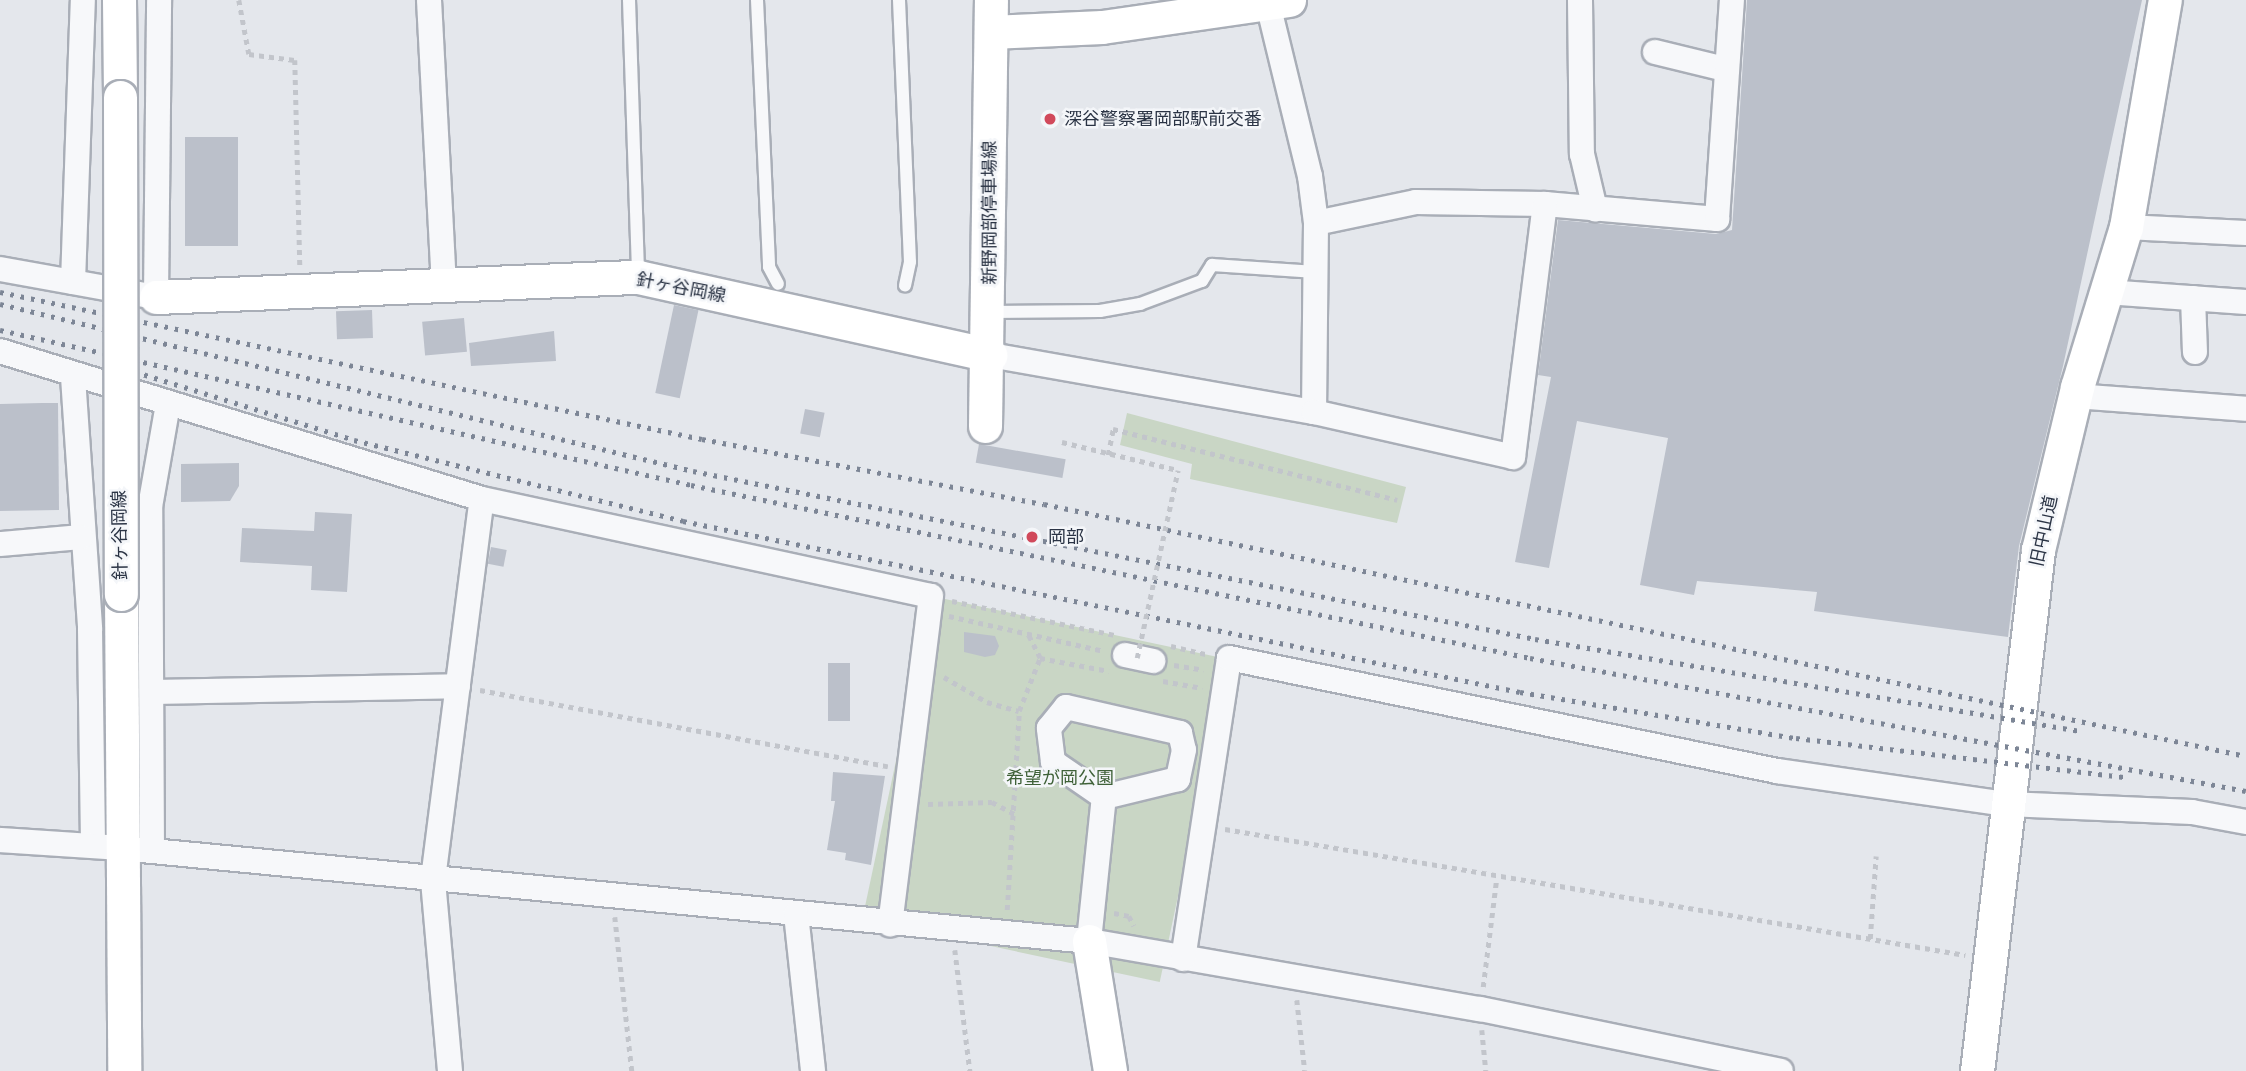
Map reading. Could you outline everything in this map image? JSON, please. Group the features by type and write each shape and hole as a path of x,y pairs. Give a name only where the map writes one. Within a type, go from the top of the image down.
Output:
{"main road":[{"name":"針ヶ谷岡線","path":"119,0 124,1071"},
{"name":"旧中山道","path":"1977,1071 2038,550 2075,396 2126,227 2165,0"},
{"path":"991,16 1102,27 1275,1"},
{"name":"新野岡部停車場線","path":"985,426 990,312 991,16"},
{"name":"針ヶ谷岡線","path":"156,297 444,288 639,277 989,355"},
{"path":"1088,941 1110,1071"}],"street":[{"path":"73,282 83,0"},
{"path":"0,268 156,297 159,0"},
{"path":"429,0 444,288"},
{"path":"1580,0 1582,155 1595,209"},
{"path":"1316,222 1416,202 1545,204 1717,219 1732,0"},
{"path":"1275,1 1310,176 1316,222 1314,412"},
{"path":"1655,52 1726,69"},
{"path":"989,355 1314,412 1513,457 1545,204"},
{"path":"2126,227 2246,233"},
{"path":"2106,292 2246,302"},
{"path":"2193,298 2195,352"},
{"path":"0,351 73,377 482,499 930,604 913,770 891,924"},
{"path":"73,377 81,537 90,629 122,848"},
{"path":"2075,396 2246,409"},
{"path":"122,848 152,692 150,507 167,404"},
{"path":"450,1071 433,879 482,499"},
{"path":"0,544 81,537"},
{"path":"1183,959 1229,658 1777,771 2007,804 2192,812 2246,822"},
{"path":"152,692 458,686"},
{"path":"1066,707 1180,733 1184,750 1178,779 1104,797 1053,762 1049,728 1066,707"},
{"path":"1088,941 1104,797"},
{"path":"0,840 122,848 1005,936 1088,941 1480,1009 1781,1071"},
{"path":"796,914 814,1071"}],"lane":[{"path":"629,0 639,277"},
{"path":"757,0 769,267 778,284"},
{"path":"900,0 910,251 905,285"},
{"path":"990,312 1100,310 1140,304 1202,281 1212,265 1316,272"}],"path":[{"path":"239,0 249,54 295,60 301,293"},
{"path":"1108,454 1113,429 1397,500"},
{"path":"1062,442 1178,470 1140,648"},
{"path":"930,604 1140,648 1229,658"},
{"path":"930,604 1028,634 1090,648"},
{"path":"1005,936 1015,814 1019,711 1040,658 1028,634"},
{"path":"923,670 952,679 987,702 1019,711"},
{"path":"458,686 913,770"},
{"path":"908,804 992,802 1015,814"},
{"path":"1203,826 1991,959"},
{"path":"1870,939 1876,856"},
{"path":"1486,1071 1480,1009 1496,882"},
{"path":"614,910 632,1071"},
{"path":"955,946 970,1071"},
{"path":"1295,978 1305,1071"}],"green space":[{"path":"1127,413 1406,487 1397,523 1190,479 1192,464 1120,445"},
{"name":"希望が岡公園","path":"931,596 1228,659 1160,982 862,919"}],"building":[{"path":"1747,0 2142,0 2063,366 2019,546 2008,637 1814,611 1817,592 1697,581 1694,595 1640,585 1668,438 1577,421 1549,568 1515,562 1551,377 1538,375 1558,220 1716,234 1732,230"},
{"path":"185,137 238,137 238,246 185,246"},
{"path":"674,305 698,310 680,398 655,393"},
{"path":"372,310 373,338 337,339 336,311"},
{"path":"464,318 467,352 425,356 422,322"},
{"path":"554,331 556,361 471,366 469,343"},
{"path":"58,403 59,510 0,511 0,404"},
{"path":"805,409 825,413 820,437 800,434"},
{"path":"979,444 1066,459 1062,478 976,463"},
{"path":"239,463 239,486 230,501 181,502 181,464"},
{"path":"315,512 352,514 347,592 311,590 312,566 240,562 242,528 314,531"},
{"path":"491,547 507,550 503,567 488,564"},
{"path":"964,632 995,636 999,646 995,655 985,657 964,652"},
{"path":"828,663 850,663 850,721 828,721"},
{"path":"833,772 885,776 871,865 845,860 846,853 827,850 835,801 831,801"}],"railway":[{"path":"0,292 702,439 1044,504 2246,756"},
{"path":"0,304 693,471 1535,639 2080,731"},
{"path":"0,330 691,485 1530,658 2246,791"},
{"path":"104,362 354,440 683,521 1520,692 1796,738 2124,777"}],"place":[{"name":"深谷警察署岡部駅前交番","path":"1050,119"},
{"name":"岡部","path":"1032,537"}]}
